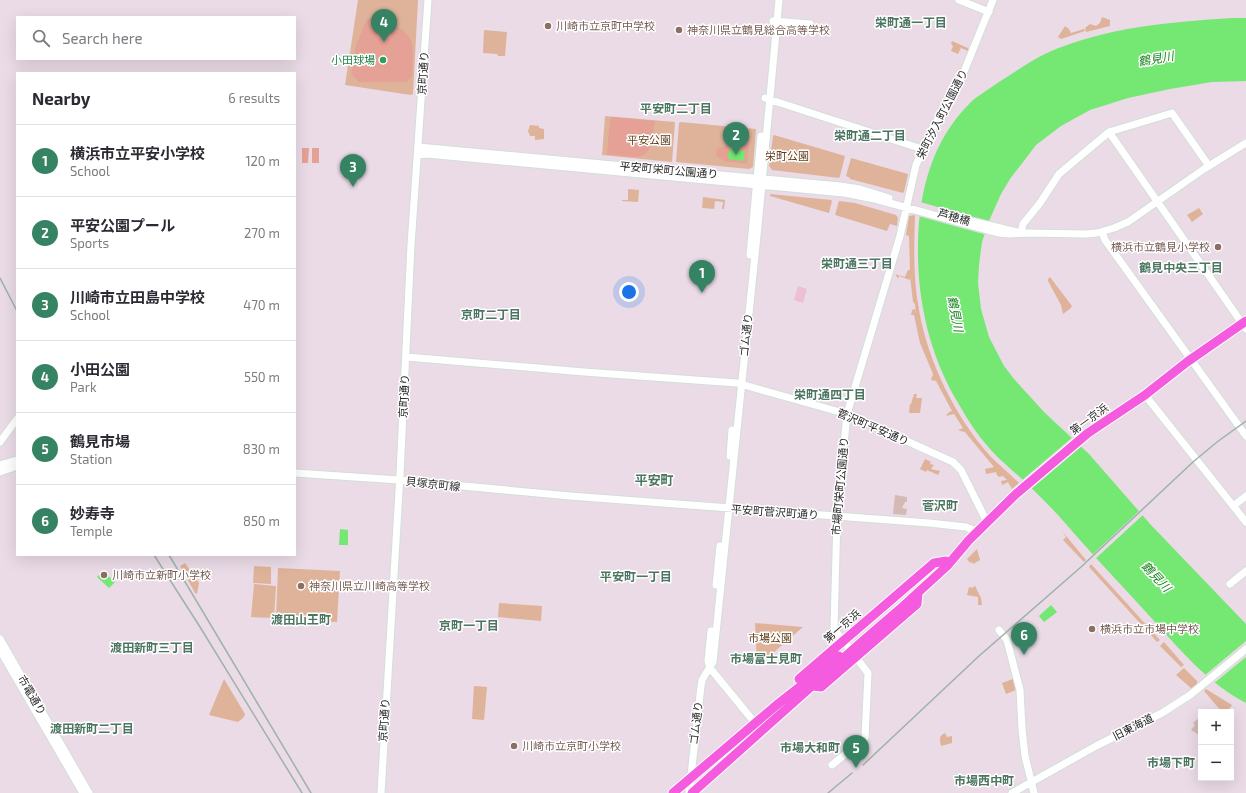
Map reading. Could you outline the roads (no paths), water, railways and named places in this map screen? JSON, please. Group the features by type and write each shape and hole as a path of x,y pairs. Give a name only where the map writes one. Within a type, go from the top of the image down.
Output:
{"highway":[{"name":"第一京浜","path":"674,793 779,703 849,650 917,604 918,593 947,566 959,551 987,522 1016,494 1088,433 1145,395 1190,360 1245,325"},
{"name":"第一京浜","path":"692,793 813,686 821,687 849,650 946,561 959,551"}],"street":[{"name":"京町通り","path":"380,793 406,357 411,245 428,0"},
{"name":"ゴム通り","path":"688,793 701,686 703,678 710,668 708,661 727,508 767,99 774,21 774,0"},
{"name":"ゴム通り","path":"774,21 778,0"},
{"path":"959,0 988,12"},
{"name":"栄町汐入町公園通り","path":"907,205 916,165 922,149 932,129 959,84 993,0"},
{"path":"774,21 810,24"},
{"path":"767,99 922,149"},
{"path":"1021,233 1023,224 1040,203 1059,174 1109,132 1172,113 1209,166"},
{"path":"1109,132 1245,325"},
{"name":"芦穂橋","path":"916,208 1010,234 1086,234 1102,232 1128,222 1246,142"},
{"name":"平安町栄町公園通り","path":"418,147 759,182"},
{"name":"平安町栄町公園通り","path":"418,155 427,154 860,189 916,208"},
{"name":"市場町栄町公園通り","path":"832,765 865,738 868,687 868,673 834,631 833,625 837,516 847,414 900,236 907,205"},
{"path":"1102,232 1105,240 1246,436"},
{"name":"菅沢町平安通り","path":"406,357 739,384 847,414 958,465 965,476 987,522"},
{"path":"1145,395 1246,522"},
{"path":"0,442 16,420"},
{"path":"0,465 16,460"},
{"path":"0,472 16,466"},
{"name":"貝塚京町線","path":"296,473 399,480 570,496"},
{"name":"平安町菅沢町通り","path":"570,496 966,527 978,532"},
{"path":"1233,506 1246,496"},
{"path":"1230,584 1246,572"},
{"path":"999,630 1006,640 1020,690 1022,729 1034,793"},
{"name":"市電通り","path":"0,639 89,793"},
{"name":"旧東海道","path":"1012,793 1096,746 1162,713 1190,695 1246,649"},
{"name":"市電通り","path":"0,650 83,793"},
{"path":"710,668 755,722 765,729"}],"water":[{"name":"鶴見川","path":"1246,18 1246,81 1212,82 1128,98 1090,110 1061,126 1036,145 1010,179 1001,194 989,221 982,242 978,283 981,309 989,337 1004,366 1014,379 1044,412 1089,454 1151,525 1246,624 1246,703 1220,687 1186,656 1054,511 1029,485 994,453 976,432 954,396 937,360 922,303 918,264 921,205 930,168 937,150 946,134 957,118 977,97 1041,56 1069,44 1092,37 1138,27"},
{"path":"729,149 745,151 744,161 728,159"},
{"path":"340,529 348,530 348,545 339,545"},
{"path":"103,571 115,582 109,588 97,577"},
{"path":"1051,605 1057,612 1044,622 1039,616"}],"railway":[{"path":"0,278 16,309"},
{"path":"863,765 979,656 1081,567 1193,462 1246,421"},
{"path":"155,556 302,793"},
{"path":"170,556 311,793"},
{"path":"828,793 852,773"}],"place":[{"name":"川崎市立京町中学校","path":"548,26"},
{"name":"神奈川県立鶴見総合高等学校","path":"679,30"},
{"name":"小田公園","path":"384,42"},
{"name":"小田球場","path":"383,60"},
{"name":"平安公園プール","path":"736,155"},
{"name":"川崎市立田島中学校","path":"353,187"},
{"name":"横浜市立鶴見小学校","path":"1218,247"},
{"name":"横浜市立平安小学校","path":"702,293"},
{"name":"川崎市立新町小学校","path":"104,575"},
{"name":"神奈川県立川崎高等学校","path":"301,586"},
{"name":"横浜市立市場中学校","path":"1092,629"},
{"name":"妙寿寺","path":"1024,655"},
{"name":"川崎市立京町小学校","path":"514,746"},
{"name":"鶴見市場","path":"856,768"}],"district":[{"name":"栄町通一丁目","path":"911,23"},
{"name":"平安町二丁目","path":"676,109"},
{"name":"栄町通二丁目","path":"870,136"},
{"name":"栄町通三丁目","path":"857,264"},
{"name":"鶴見中央三丁目","path":"1181,268"},
{"name":"京町二丁目","path":"491,315"},
{"name":"栄町通四丁目","path":"830,395"},
{"name":"平安町","path":"654,480"},
{"name":"菅沢町","path":"940,506"},
{"name":"平安町一丁目","path":"636,577"},
{"name":"渡田山王町","path":"301,620"},
{"name":"京町一丁目","path":"469,626"},
{"name":"渡田新町三丁目","path":"152,648"},
{"name":"市場富士見町","path":"766,659"},
{"name":"渡田新町二丁目","path":"92,729"},
{"name":"市場大和町","path":"810,748"},
{"name":"市場下町","path":"1171,763"},
{"name":"市場西中町","path":"984,781"}],"park label":[{"name":"平安公園","path":"649,140"},
{"name":"栄町公園","path":"787,156"},
{"name":"市場公園","path":"770,638"}]}
